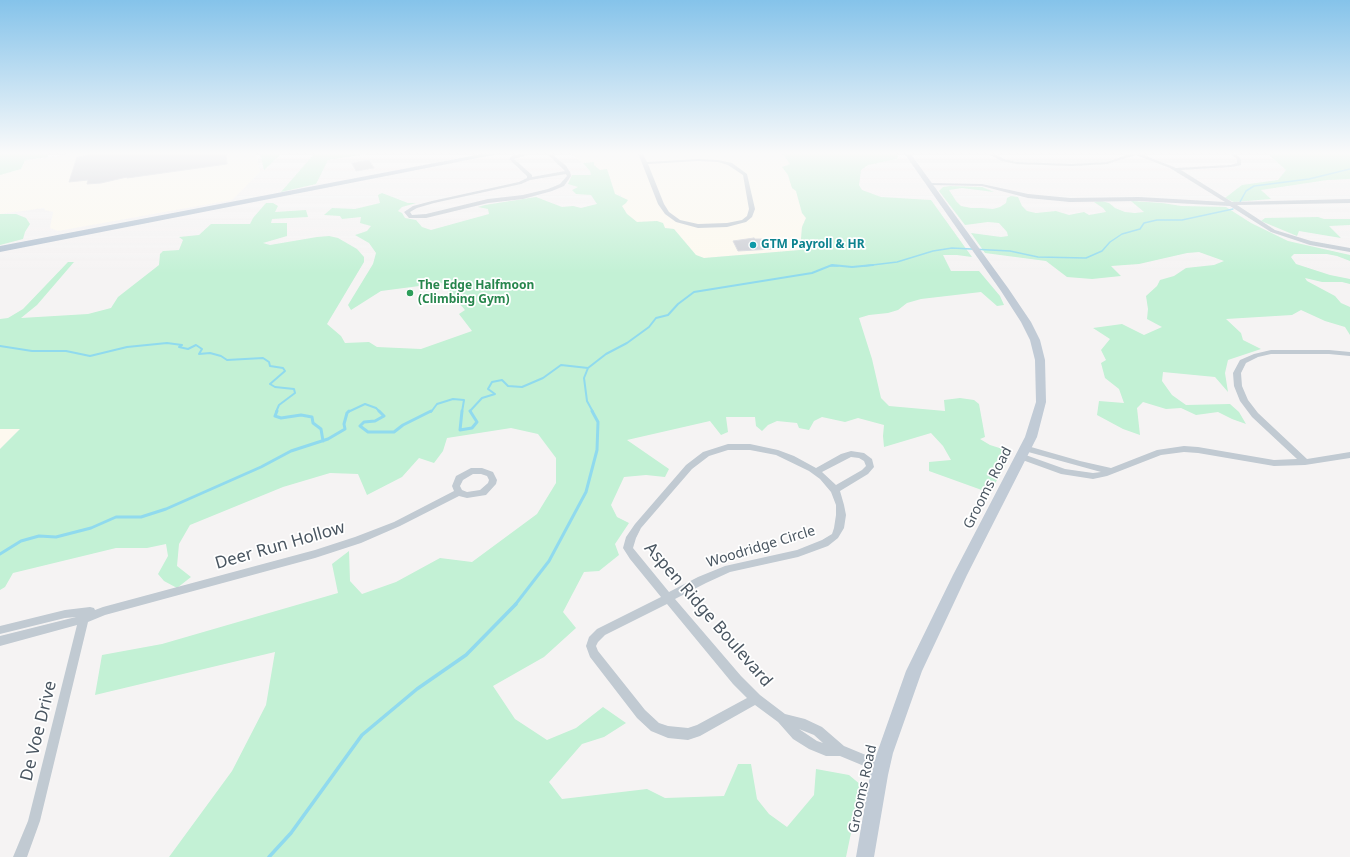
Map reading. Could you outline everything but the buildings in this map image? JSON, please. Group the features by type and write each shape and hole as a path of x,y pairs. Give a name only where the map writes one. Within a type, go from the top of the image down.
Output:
{"main road":[{"path":"0,250 294,193"}],"street":[{"path":"478,193 415,207 407,212 411,217 426,216 488,201 523,197 538,193"},
{"path":"483,193 488,201"},
{"path":"656,193 661,204 672,218 691,225 720,226 744,221 751,213 750,193"},
{"name":"Grooms Road","path":"865,857 881,767 914,672 960,575 1031,437 1041,402 1041,372 1035,340 1022,314 936,193"},
{"path":"1020,193 1043,198 1070,200 1139,199 1230,204 1350,201"},
{"path":"1213,193 1263,226 1284,235 1310,243 1350,250"},
{"path":"1305,462 1255,415 1244,401 1238,386 1237,373 1243,362 1256,355 1271,352 1329,352 1350,354"},
{"name":"Woodridge Circle","path":"628,548 630,537 638,526 689,467 706,454 720,448 739,446 778,453 791,458 816,472 834,490 840,505 841,515 839,528 835,536 819,546 798,553 728,569 597,635 591,646 594,654 641,714 655,727 668,732 688,734 700,730 756,699"},
{"path":"1022,452 1064,472 1076,475 1093,476 1112,471 1160,452 1184,449 1274,463 1305,462 1350,455"},
{"path":"816,472 844,456 851,454 861,455 868,459 871,464 865,472 834,490"},
{"name":"Deer Run Hollow","path":"0,641 86,615 330,550 397,524 459,492"},
{"name":"Aspen Ridge Boulevard","path":"628,548 736,680 756,699 782,718 790,729 813,745 826,750 840,750 881,767"},
{"name":"Deer Run Hollow","path":"0,630 65,614 86,615"},
{"name":"De Voe Drive","path":"20,857 34,821 86,615"}],"shaded area":[{"path":"0,193 239,193 232,200 58,231 50,228 53,212 45,210 44,208 0,214"},
{"path":"797,193 802,213 806,218 802,227 800,250 704,258 696,255 674,229 665,228 657,221 637,222 627,214 621,205 621,195 615,194"},
{"path":"21,428 0,449 0,429"}],"green space":[{"path":"382,193 408,203 416,203 402,207 398,211 402,213 405,218 416,220 422,227 431,230 489,214 488,209 478,207 485,205 536,197 562,207 573,206 581,208 597,204 591,195 575,193 615,193 628,200 622,206 627,214 637,222 657,221 663,223 665,228 674,229 696,255 704,258 800,250 802,227 806,218 802,213 797,193 870,193 881,197 931,200 972,257 943,255 951,271 979,271 1000,296 1004,305 997,306 981,292 921,299 907,303 898,310 859,318 872,359 881,398 889,406 945,411 944,400 960,398 974,400 979,404 985,437 980,439 990,445 1012,452 990,493 929,471 929,462 951,460 943,446 931,433 884,447 884,425 858,418 845,422 822,417 814,421 809,430 799,428 797,423 777,421 768,425 762,431 756,426 755,417 726,417 728,432 721,435 710,421 627,440 669,469 665,477 646,475 624,477 611,505 617,517 629,523 615,544 619,555 599,571 584,572 563,612 576,628 544,657 493,686 515,719 547,740 576,728 603,707 626,723 604,737 582,744 549,782 562,799 647,789 665,798 724,796 738,764 751,764 757,799 769,814 787,827 814,795 816,769 849,775 861,785 846,857 169,857 232,771 266,705 275,652 95,695 102,655 162,644 338,593 332,564 349,551 350,581 362,594 396,582 440,558 472,562 537,514 556,483 556,458 538,434 511,428 447,438 443,451 434,463 419,458 402,477 367,495 358,474 330,473 283,487 190,525 179,544 177,566 191,577 177,588 164,581 158,574 168,556 166,544 147,548 116,548 13,573 5,587 0,590 0,449 20,429 0,429 0,319 8,318 23,309 68,262 74,262 37,305 21,318 88,314 111,308 118,297 159,265 160,254 163,251 179,250 183,240 179,237 199,235 211,224 250,224 253,218 266,203 273,203 278,206 275,212 306,210 308,217 272,219 271,223 287,223 287,236 263,243 270,245 329,236 338,238 357,249 364,257 364,262 327,324 341,336 345,343 369,342 377,347 421,349 472,331 459,314 465,310 442,283 381,291 351,310 348,305 373,264 376,253 369,243 355,235 367,231 371,226 360,223 361,217 342,219 340,216 324,215 332,208 355,209 380,203 378,195"},
{"path":"941,193 951,193 961,206 971,208 993,209 1000,207 1006,203 1007,198 1011,196 1018,197 1022,206 1027,211 1036,213 1056,211 1069,215 1084,212 1089,215 1106,212 1094,202 1101,201 1109,203 1115,208 1125,212 1135,213 1144,212 1131,201 1181,206 1226,207 1251,223 1288,241 1350,255 1350,261 1327,254 1294,254 1291,257 1296,264 1330,275 1350,279 1350,284 1342,282 1322,282 1305,278 1307,281 1335,296 1341,303 1350,307 1350,335 1345,327 1325,321 1301,310 1292,315 1226,319 1241,333 1243,340 1261,349 1228,360 1225,373 1228,392 1215,377 1163,372 1162,381 1172,395 1186,405 1230,404 1239,412 1246,424 1218,412 1196,415 1181,408 1166,409 1143,402 1137,408 1140,435 1123,429 1097,415 1099,401 1124,403 1119,389 1105,378 1101,363 1106,360 1101,350 1110,339 1093,328 1122,324 1144,335 1162,327 1147,319 1148,309 1146,296 1157,286 1160,280 1174,276 1186,268 1214,265 1224,261 1199,252 1187,253 1139,264 1111,266 1121,276 1092,279 1067,277 1046,261 985,253 971,233 1001,237 1008,236 1007,232 999,223 988,222 965,225"},
{"path":"1232,193 1264,193 1271,199 1234,202 1225,198"},
{"path":"0,214 16,214 26,218 30,224 23,239 0,245"},
{"path":"1318,217 1324,219 1350,219 1350,225 1329,226 1341,238 1299,231 1297,236 1261,221 1265,218"}],"waterway":[{"path":"1240,202 1245,193"},
{"path":"870,265 897,262 933,251 952,248 1010,251 1038,257 1086,258 1102,251 1110,242 1122,234 1140,229 1144,223 1157,220 1182,220 1233,209"},
{"path":"588,368 606,354 627,343 649,327 656,318 668,315 678,304 694,292 812,273 832,265 852,267 870,265"},
{"path":"864,266 870,265"},
{"path":"830,266 838,266"},
{"path":"0,346 32,351 66,351 90,356 127,347 167,343 182,345 179,347 188,349 196,345 202,349 199,354 210,353 221,356 227,360 263,358 269,362 270,366 283,368 285,371 270,384 275,387 294,389 295,393 279,405 276,412"},
{"path":"470,411 482,398 495,394 488,389 492,382 502,380 508,386 522,387 543,378 561,365 588,368"},
{"path":"588,368 584,378 587,401 593,412"},
{"path":"431,412 437,404 453,399 464,400 462,412"},
{"path":"348,412 365,404 376,408 384,416 375,421 364,422 360,426 368,432 394,432 403,425 431,411"},
{"path":"277,411 275,416 281,418 301,415 312,417 313,423 321,429 323,441"},
{"path":"462,411 460,430 472,428 477,422 470,411"},
{"path":"515,605 549,561 586,492 597,450 598,422 592,411"},
{"path":"323,441 345,429 344,424 348,412"},
{"path":"0,554 21,541 39,536 56,537 91,528 116,517 141,517 166,509 261,467 291,451 323,441"},
{"path":"269,857 291,833 362,735 417,689 466,655 516,604"}],"place":[{"name":"GTM Payroll & HR","path":"753,245"},
{"name":"The Edge Halfmoon (Climbing Gym)","path":"410,293"}]}
